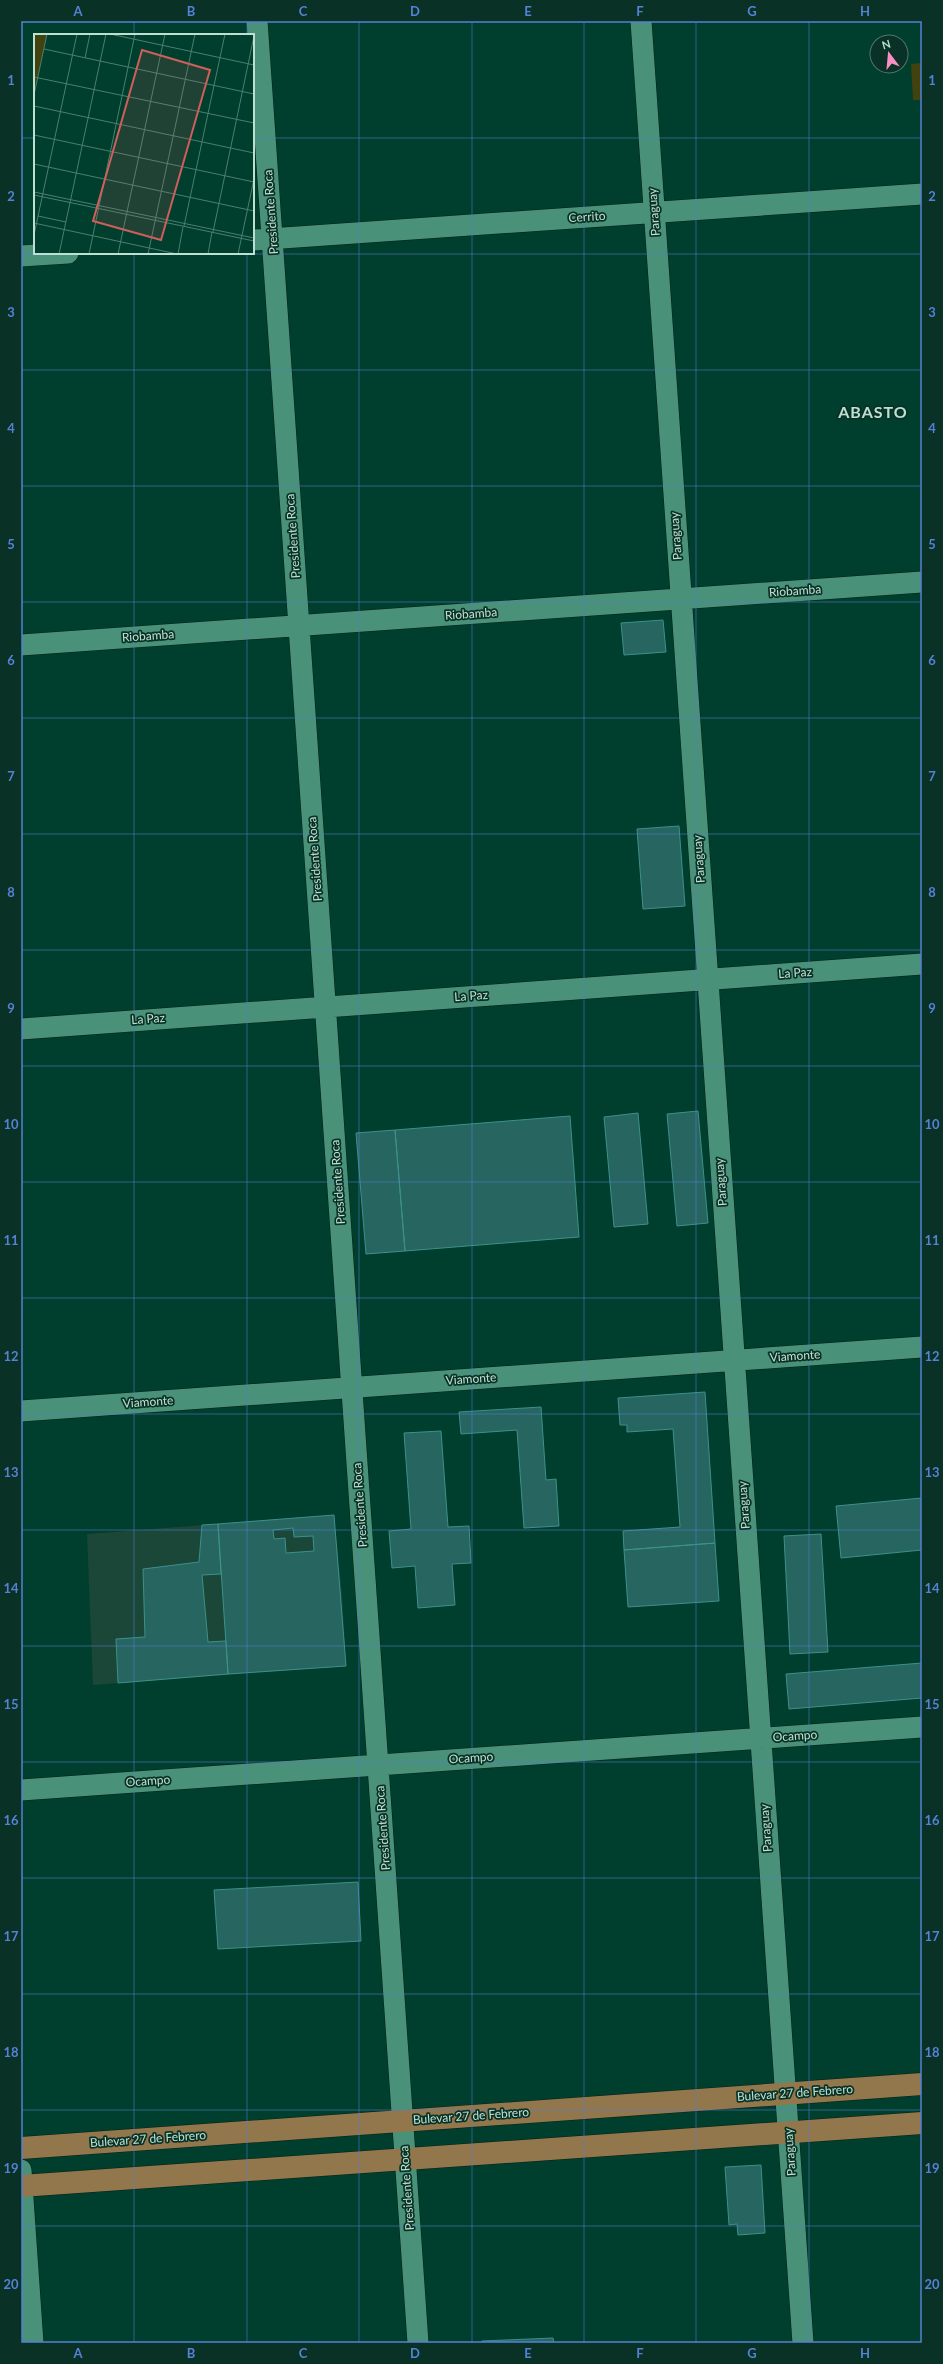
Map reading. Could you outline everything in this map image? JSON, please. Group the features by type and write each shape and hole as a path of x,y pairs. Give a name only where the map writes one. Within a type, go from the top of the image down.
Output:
{"main road":[{"name":"Bulevar 27 de Febrero","path":"21,2148 922,2084"},
{"path":"22,2181 406,2159 922,2123"}],"street":[{"name":"Presidente Roca","path":"257,21 263,239 299,626 418,2343"},
{"name":"Paraguay","path":"640,21 803,2343"},
{"name":"Cerrito","path":"263,239 922,194"},
{"path":"21,256 52,254"},
{"name":"Riobamba","path":"21,645 922,582"},
{"name":"La Paz","path":"21,1028 922,964"},
{"name":"Viamonte","path":"21,1411 922,1347"},
{"name":"Ocampo","path":"21,1790 922,1727"},
{"path":"22,2181 33,2343"}],"shaded area":[{"path":"922,63 922,100 913,100 911,64"},
{"path":"334,1515 342,1594 346,1666 93,1685 87,1534"}],"building":[{"path":"663,620 666,652 624,655 621,623"},
{"path":"679,826 685,906 643,909 637,829"},
{"path":"698,1111 708,1223 677,1226 667,1114"},
{"path":"638,1113 648,1224 614,1227 604,1117"},
{"path":"570,1116 579,1237 405,1251 395,1130"},
{"path":"395,1130 405,1251 366,1254 356,1133"},
{"path":"705,1392 715,1543 624,1550 623,1531 680,1527 673,1429 627,1432 627,1425 620,1425 618,1398"},
{"path":"541,1407 546,1480 556,1479 559,1526 524,1528 517,1430 461,1434 459,1412"},
{"path":"441,1431 448,1527 469,1526 471,1563 452,1564 455,1605 418,1608 415,1566 392,1568 389,1531 411,1529 404,1433"},
{"path":"922,1498 922,1550 841,1558 836,1506"},
{"path":"334,1515 346,1666 228,1674 218,1524","holes":["293,1528 294,1537 313,1536 314,1551 286,1553 285,1538 274,1539 273,1530"]},
{"path":"218,1524 221,1574 202,1575 208,1642 226,1641 228,1674 118,1683 116,1639 145,1637 143,1569 199,1562 202,1525"},
{"path":"821,1534 828,1652 790,1654 784,1536"},
{"path":"715,1543 719,1601 628,1607 624,1550"},
{"path":"922,1663 922,1698 789,1709 786,1674"},
{"path":"358,1882 361,1941 218,1949 214,1890"},
{"path":"761,2165 765,2233 738,2235 737,2224 729,2225 725,2167"},
{"path":"553,2338 554,2343 482,2343 482,2341"}],"district":[{"name":"ABASTO","path":"873,412"}]}
